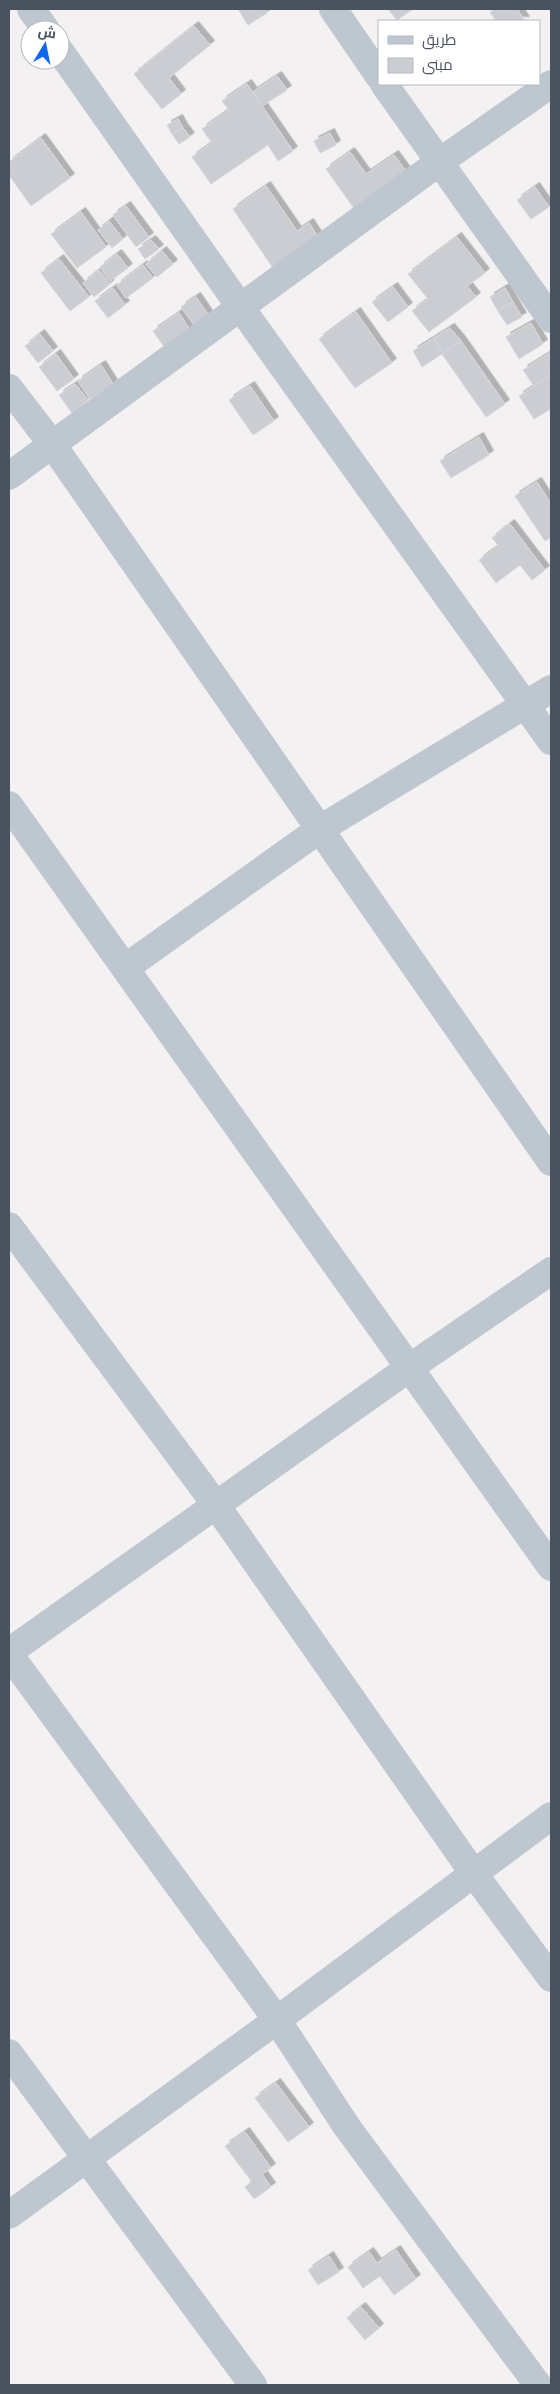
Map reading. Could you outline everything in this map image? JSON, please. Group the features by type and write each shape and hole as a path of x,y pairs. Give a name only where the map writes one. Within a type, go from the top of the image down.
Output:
{"street":[{"path":"31,9 39,20"},
{"path":"333,9 378,75"},
{"path":"70,64 241,308 551,741"},
{"path":"9,476 438,163 551,84"},
{"path":"385,85 438,163 551,319"},
{"path":"9,388 52,444 551,1162"},
{"path":"125,968 320,829 551,689"},
{"path":"9,805 551,1567"},
{"path":"9,1226 216,1505 474,1874 551,1978"},
{"path":"538,2385 347,2127 277,2020 9,1653 408,1368 551,1271"},
{"path":"9,2214 277,2020 551,1816"},
{"path":"9,2054 252,2385"}],"building":[{"path":"238,9 264,9 267,13 248,25"},
{"path":"388,9 413,9 397,20"},
{"path":"495,9 517,9 524,20 495,20 490,12"},
{"path":"194,26 210,45 169,78 181,94 162,109 134,74"},
{"path":"277,76 287,90 262,106 253,92"},
{"path":"247,84 293,151 278,161 268,145 211,184 192,157 212,143 202,129 229,110 222,101"},
{"path":"178,119 183,128 172,134 167,125"},
{"path":"183,128 190,137 179,144 172,134"},
{"path":"330,133 336,145 320,153 314,141"},
{"path":"41,138 70,178 31,206 9,175 9,162"},
{"path":"350,152 366,174 394,155 410,177 358,214 326,169"},
{"path":"266,186 297,231 309,223 318,237 273,268 233,209"},
{"path":"535,187 549,207 531,219 517,200"},
{"path":"126,206 149,237 136,247 113,215"},
{"path":"81,212 106,247 77,268 51,234"},
{"path":"109,221 123,239 112,248 98,230"},
{"path":"457,237 485,273 467,286 476,297 429,332 412,311 428,299 408,274"},
{"path":"151,240 159,249 145,259 138,249"},
{"path":"162,251 173,264 157,277 146,264"},
{"path":"117,254 128,268 110,281 100,267"},
{"path":"59,259 89,297 70,311 41,273"},
{"path":"143,265 153,278 126,298 117,285"},
{"path":"99,270 110,284 94,297 83,283"},
{"path":"393,287 408,307 388,322 372,302"},
{"path":"113,288 125,305 108,318 95,301"},
{"path":"505,288 513,302 498,311 490,297"},
{"path":"196,297 211,319 197,329 181,307"},
{"path":"513,302 522,317 507,325 498,311"},
{"path":"356,312 392,363 355,388 319,339"},
{"path":"179,313 190,330 165,348 153,331"},
{"path":"531,323 543,344 519,359 506,337"},
{"path":"450,328 461,341 442,354 434,338"},
{"path":"40,334 53,351 38,363 25,346"},
{"path":"434,338 442,354 422,367 413,351"},
{"path":"461,341 505,404 486,417 442,354"},
{"path":"550,353 551,375 534,386 523,370"},
{"path":"56,354 74,379 57,391 39,367"},
{"path":"101,365 113,384 90,399 78,381"},
{"path":"551,375 551,409 534,419 519,396"},
{"path":"75,384 88,400 72,413 59,395"},
{"path":"250,386 274,421 253,435 229,400"},
{"path":"479,437 489,455 451,478 440,461"},
{"path":"537,482 551,504 551,537 545,541 515,496"},
{"path":"510,524 545,570 532,580 520,565 496,583 479,560 499,546 492,538"},
{"path":"276,2083 309,2127 288,2142 255,2098"},
{"path":"245,2132 271,2168 262,2174 271,2187 254,2199 245,2187 252,2182 225,2146"},
{"path":"396,2250 416,2279 394,2295 380,2276 363,2288 348,2267 369,2252 377,2263"},
{"path":"329,2256 339,2272 318,2285 308,2270"},
{"path":"361,2307 379,2328 365,2340 347,2318"}]}
